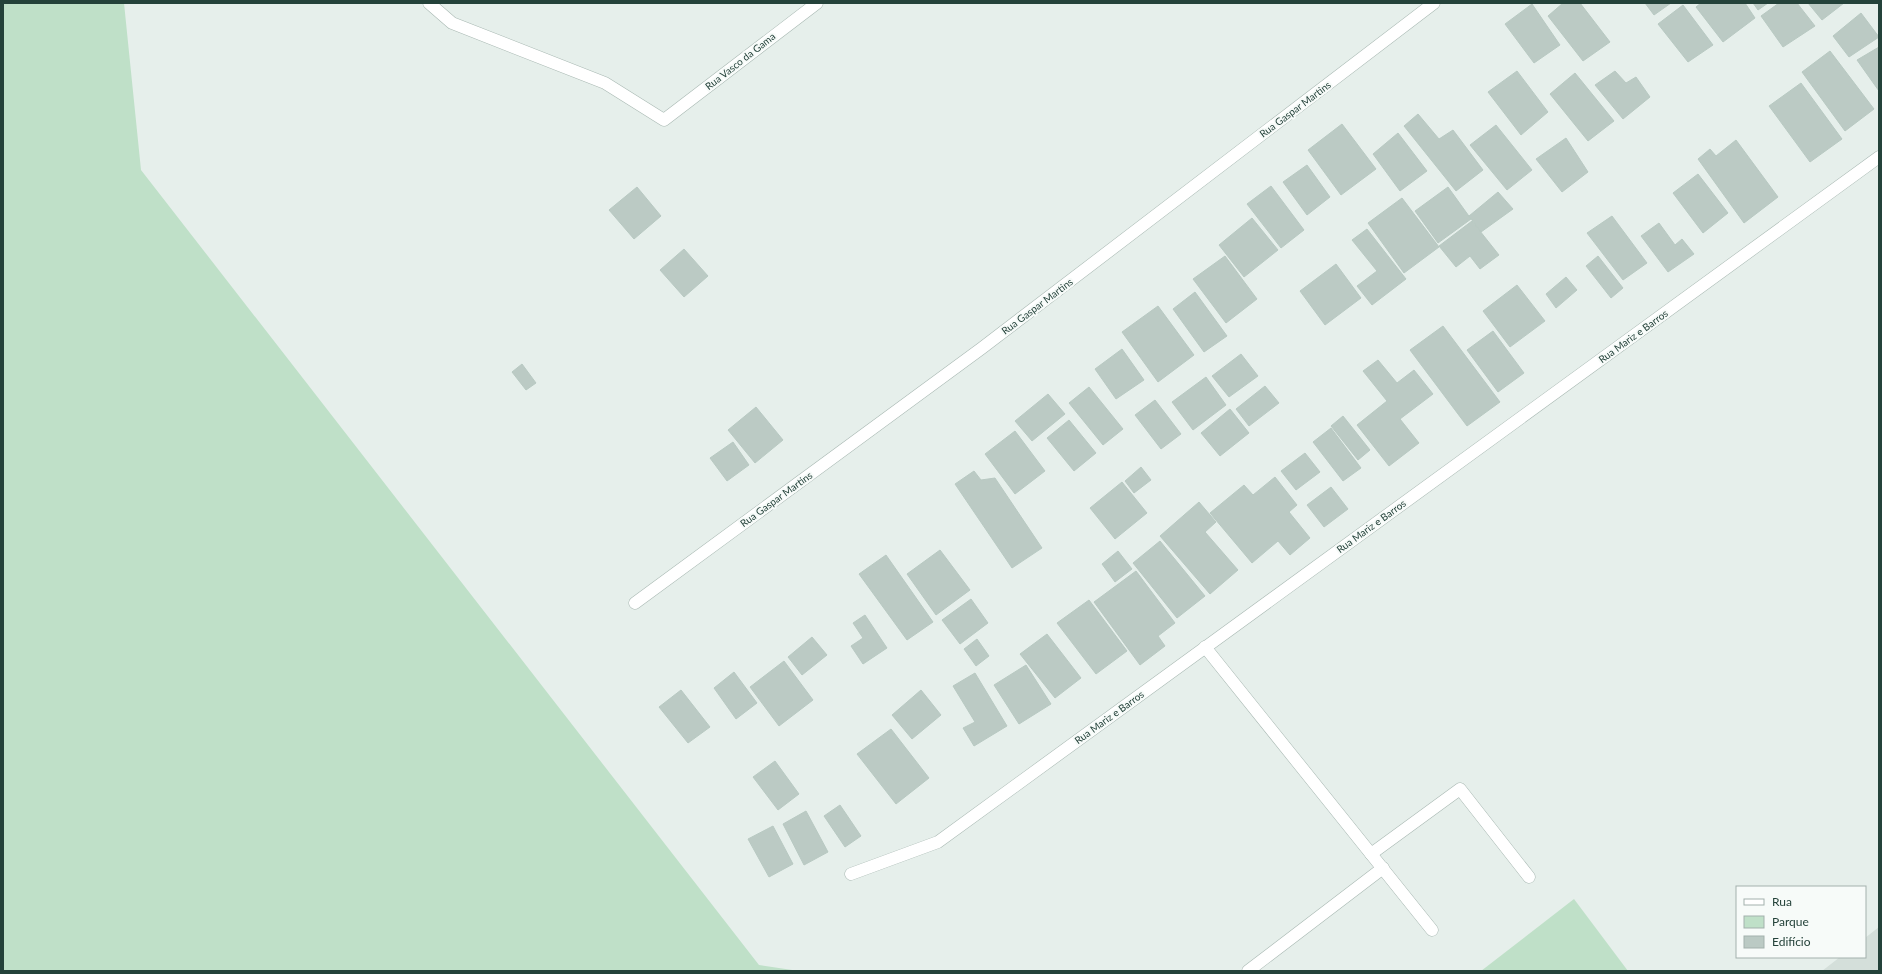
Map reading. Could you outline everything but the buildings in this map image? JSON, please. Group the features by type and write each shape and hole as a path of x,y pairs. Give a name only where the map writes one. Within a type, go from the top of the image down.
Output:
{"street":[{"name":"Rua Vasco da Gama","path":"429,3 452,23 605,83 664,120 816,3"},
{"name":"Rua Gaspar Martins","path":"635,603 982,348 1434,3"},
{"name":"Rua Mariz e Barros","path":"851,874 938,842 1879,157"},
{"path":"1205,647 1432,930"},
{"path":"1371,854 1460,789 1529,877"},
{"path":"1248,971 1383,868"}],"shaded area":[{"path":"1879,927 1879,971 1822,971 1839,958 1866,958 1866,937"}],"green space":[{"path":"3,3 124,3 141,170 759,965 799,971 3,971"},
{"path":"1574,899 1628,971 1481,971"}]}
